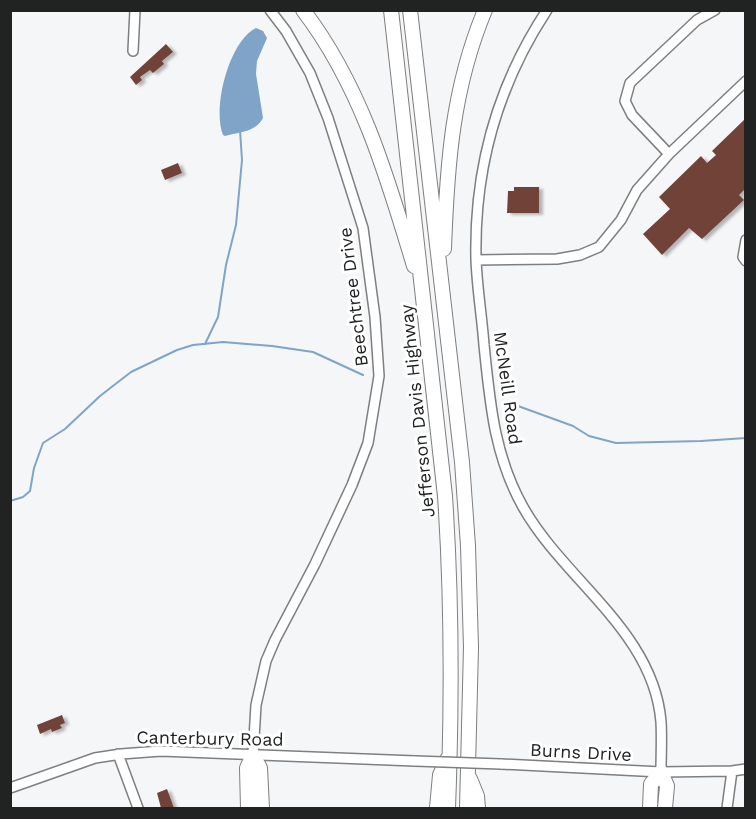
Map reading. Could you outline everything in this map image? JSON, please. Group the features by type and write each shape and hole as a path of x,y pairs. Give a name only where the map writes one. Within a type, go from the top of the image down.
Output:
{"highway":[{"path":"303,10 337,61 362,108 391,188 424,299"},
{"name":"Jefferson Davis Highway","path":"391,10 445,496 451,575 451,753 448,808"},
{"name":"Jefferson Davis Highway","path":"410,10 460,452 468,546 471,647 467,808"},
{"path":"442,293 446,178 450,147 464,71 485,10"},
{"path":"437,808 440,775 451,753"},
{"path":"248,808 247,768 253,755"},
{"path":"253,755 260,768 262,808"},
{"path":"650,808 651,784 661,772 667,786 665,808"},
{"path":"468,774 477,796 478,808"}],"street":[{"path":"133,51 135,10"},
{"name":"Beechtree Drive","path":"253,755 256,705 266,661 274,640 315,564 352,485 368,443 379,376 375,317 363,228 328,118 309,73 286,31 270,10"},
{"name":"McNeill Road","path":"547,10 530,36 509,78 491,127 481,176 476,261 490,407 496,439 507,472 523,507 544,540 620,627 639,656 656,695 661,721 661,772"},
{"path":"669,153 632,115 625,101 630,83 698,20 715,10"},
{"path":"476,261 557,259 580,255 599,247 621,220 637,190 669,153 746,81"},
{"path":"746,240 743,257 746,261"},
{"name":"Canterbury Road","path":"10,788 95,758 162,751 415,761"},
{"path":"118,754 138,808"},
{"name":"Burns Drive","path":"415,761 661,772 746,769"},
{"path":"727,808 732,771"}],"water":[{"path":"256,28 263,31 267,38 257,61 256,74 263,118 252,129 225,136 220,123 220,109 225,76 238,46 246,35"}],"building":[{"path":"166,44 173,52 153,73 150,70 140,77 142,80 136,85 130,77"},
{"path":"746,118 746,188 739,195 744,200 702,239 689,228 662,255 643,234 670,209 659,197 701,156 707,163 716,155 712,151"},
{"path":"178,163 182,173 165,180 161,170"},
{"path":"514,187 539,187 539,213 507,213 508,191 514,191"},
{"path":"62,715 65,723 60,725 62,728 52,732 51,729 40,734 37,725"},
{"path":"167,789 174,808 161,808 157,793"}],"waterway":[{"path":"205,344 218,317 226,265 236,225 242,160 240,130"},
{"path":"10,501 23,497 30,491 34,468 43,443 65,429 100,396 131,372 177,350 193,345 223,342 272,346 313,352 363,375"},
{"path":"518,406 573,426 589,436 616,443 746,438"}]}
